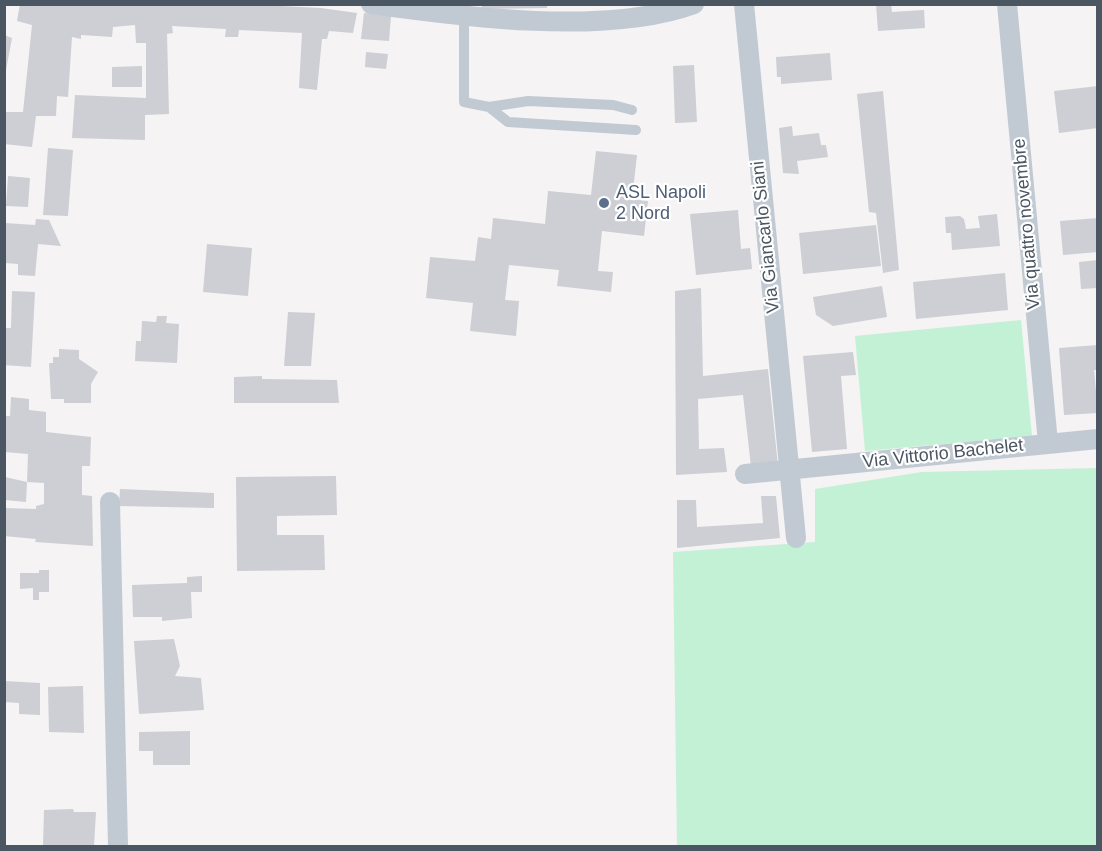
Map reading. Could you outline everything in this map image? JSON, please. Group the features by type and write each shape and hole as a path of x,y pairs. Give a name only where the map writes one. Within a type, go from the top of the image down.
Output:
{"street":[{"path":"371,4 473,12 540,21 649,16 673,12 694,4"},
{"name":"Via Giancarlo Siani","path":"744,4 796,538"},
{"name":"Via quattro novembre","path":"1007,4 1048,443"},
{"name":"Via Vittorio Bachelet","path":"745,474 1098,439"},
{"path":"110,502 118,846"}],"lane":[{"path":"473,12 464,102 489,107 528,101 613,105 632,110"},
{"path":"489,107 508,122 636,130"}],"green space":[{"path":"1021,320 1032,436 865,451 855,336"},
{"path":"1097,468 1097,846 677,846 673,552 815,542 815,489 922,472"}],"building":[{"path":"20,4 239,4 321,8 357,13 353,33 329,31 327,39 322,39 317,90 299,88 302,33 239,30 238,37 225,37 226,29 172,26 173,33 167,34 169,114 145,115 145,140 72,138 75,95 146,98 146,43 136,43 135,25 113,27 112,37 81,35 81,39 72,37 68,97 57,96 56,116 36,116 32,147 4,144 4,112 23,112 32,25 17,21"},
{"path":"482,4 547,4 547,8 482,9"},
{"path":"876,4 891,4 892,12 924,10 925,28 878,31"},
{"path":"364,13 391,16 389,41 361,39"},
{"path":"4,35 12,38 6,70 4,70"},
{"path":"366,52 388,54 386,69 365,67"},
{"path":"830,53 832,80 781,84 781,77 777,77 776,57"},
{"path":"694,65 697,122 675,123 673,66"},
{"path":"142,66 142,87 112,87 112,67"},
{"path":"1098,86 1098,128 1059,133 1054,91"},
{"path":"883,91 899,270 883,273 876,213 869,212 857,94"},
{"path":"792,126 793,136 819,133 821,145 826,145 828,157 797,161 799,174 783,173 779,128"},
{"path":"48,148 73,150 68,216 43,215"},
{"path":"596,151 637,155 632,199 648,201 644,236 602,231 598,271 613,272 611,292 557,286 559,270 509,265 505,300 519,301 516,336 470,331 473,303 426,298 430,257 475,261 478,237 491,239 493,218 545,224 548,191 591,195"},
{"path":"8,176 30,178 28,207 6,206"},
{"path":"738,210 741,249 750,248 752,269 696,275 690,214"},
{"path":"997,214 1000,246 952,250 951,233 946,233 945,217 960,216 964,219 966,229 980,228 978,216"},
{"path":"1098,218 1098,252 1063,255 1060,221"},
{"path":"36,219 49,220 61,246 38,244 35,276 18,275 18,264 5,263 5,223 35,225"},
{"path":"876,225 881,266 803,274 799,233"},
{"path":"207,244 252,248 248,296 203,292"},
{"path":"1098,260 1098,288 1081,289 1079,262"},
{"path":"1005,273 1008,310 916,319 913,282"},
{"path":"882,286 887,317 833,326 816,315 813,297"},
{"path":"701,288 703,376 768,369 778,466 751,467 743,395 698,399 699,449 724,448 727,472 676,475 675,291"},
{"path":"12,291 35,292 31,367 4,365 4,328 11,328"},
{"path":"288,312 315,313 311,366 284,366"},
{"path":"157,316 167,316 166,323 179,324 177,363 135,361 136,341 141,341 142,321 156,322"},
{"path":"1098,345 1098,370 1094,370 1098,413 1064,415 1059,348"},
{"path":"59,349 79,350 79,359 98,372 91,384 91,403 64,403 64,399 51,399 49,363 53,363 53,357 59,357"},
{"path":"853,352 856,375 841,376 847,449 812,452 803,356"},
{"path":"262,376 262,379 337,380 339,403 234,403 234,377"},
{"path":"11,397 29,399 29,410 46,412 46,432 91,437 90,466 82,466 82,495 92,496 93,546 35,542 36,539 4,536 4,508 36,509 36,506 44,504 44,483 27,482 28,454 4,452 4,416 10,416"},
{"path":"336,476 337,515 277,516 277,535 324,535 325,570 237,571 236,477"},
{"path":"5,477 27,482 26,502 5,500"},
{"path":"120,489 214,493 214,508 119,506"},
{"path":"761,496 776,496 780,538 677,548 677,500 696,500 697,527 763,523"},
{"path":"39,570 49,570 49,592 39,592 39,600 33,600 33,588 20,589 20,573 39,573"},
{"path":"202,576 202,592 191,592 192,618 162,621 162,617 133,617 132,585 187,583 187,577"},
{"path":"174,639 180,666 175,676 201,678 204,710 139,714 134,641"},
{"path":"4,681 40,683 40,715 19,714 19,703 4,702"},
{"path":"83,686 84,733 49,732 48,687"},
{"path":"190,731 190,765 153,765 153,751 139,751 139,732"},
{"path":"73,809 74,812 96,812 94,846 43,846 44,810"}],"place":[{"name":"ASL Napoli 2 Nord","path":"604,203"}]}
